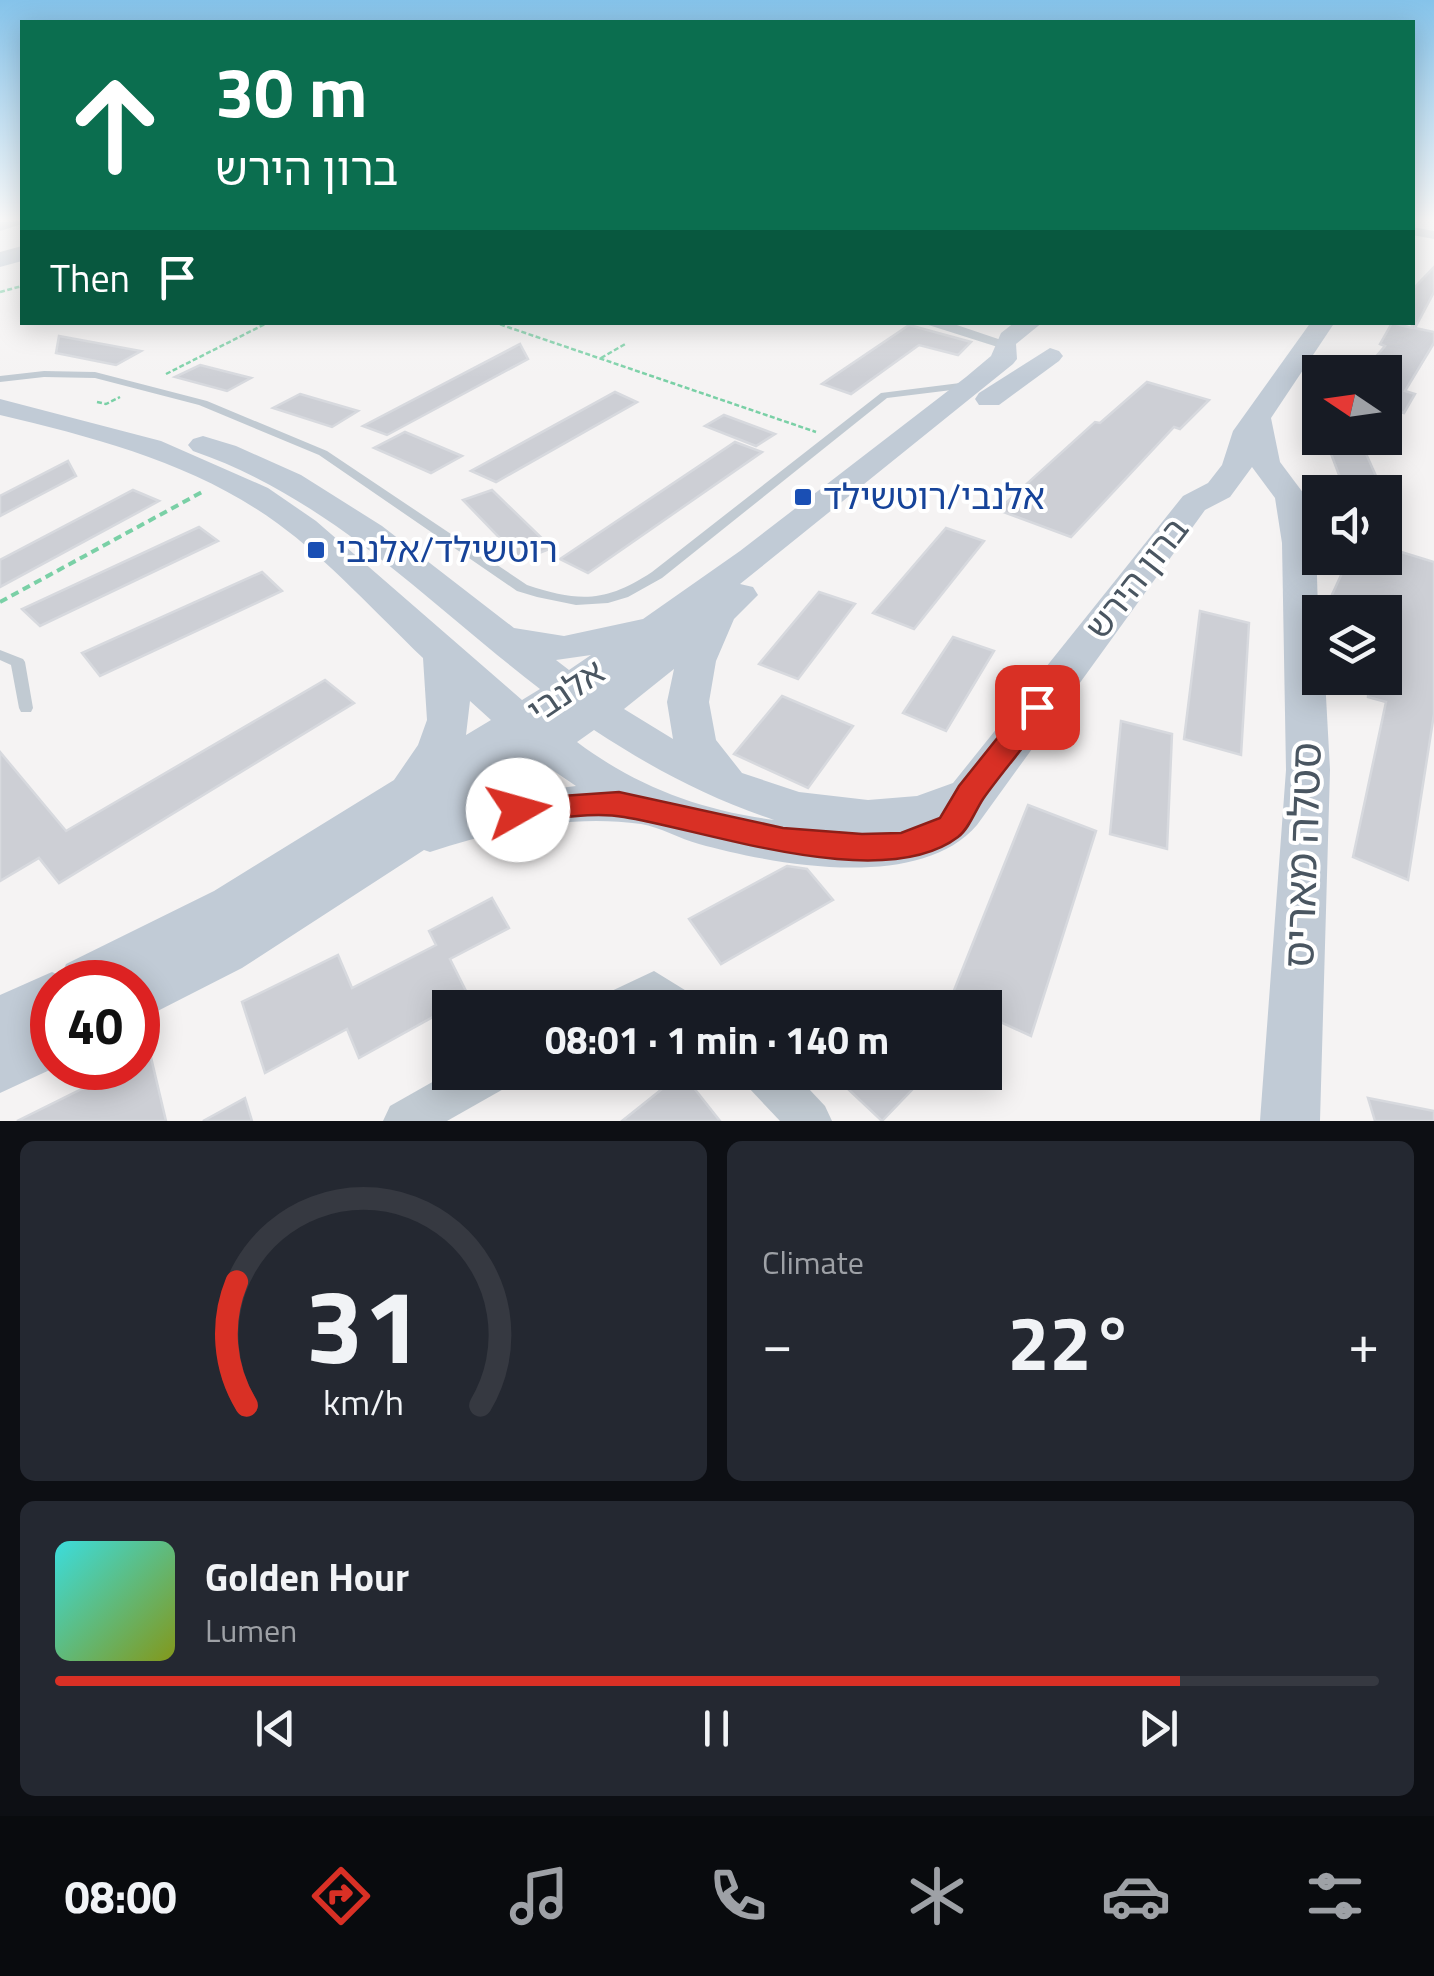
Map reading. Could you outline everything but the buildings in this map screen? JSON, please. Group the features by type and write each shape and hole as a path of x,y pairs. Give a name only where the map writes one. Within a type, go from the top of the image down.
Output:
{"street":[{"path":"943,325 1013,338"},
{"name":"ברון הירש","path":"0,407 164,452 236,484 289,516 534,731 618,792 650,808 723,830 862,847 901,845 929,839 951,827 970,794 1216,480 1321,325"},
{"name":"אלנבי","path":"704,608 1004,359 1013,338 1032,336 1052,341"},
{"name":"אלנבי","path":"160,985 224,952 379,856 534,731 583,699 1017,377 1052,341"},
{"name":"ברון הירש","path":"0,388 61,402 217,449 287,480 369,532 583,699 672,759 732,788 788,808 856,818 930,814 970,794"},
{"name":"סטלה מאריס","path":"1253,424 1264,463 1287,493 1299,542 1308,770 1290,1121"},
{"path":"1216,480 1287,493"},
{"path":"498,634 537,646 564,648 625,635 704,608 700,651 688,704 701,759 732,788"},
{"path":"397,802 437,754 445,737 451,694 441,650"},
{"name":"אלנבי","path":"128,960 232,906 397,802 534,731"},
{"path":"379,856 451,826 543,806 591,803 650,808"},
{"path":"0,1024 30,1009"},
{"path":"0,1065 30,1050"},
{"path":"405,1121 460,1090"},
{"path":"780,1090 810,1121"}],"lane":[{"path":"0,379 44,374 95,375 203,403 323,453 522,588 570,601 610,601 629,595 884,395 975,384"},
{"path":"0,655 18,662 26,708"}],"path":[{"path":"166,374 262,325"},
{"path":"503,325 830,436"},
{"path":"601,358 627,343"},
{"path":"97,402 106,404 131,391"},
{"path":"0,602 210,488"}],"place":[{"name":"אלנבי/רוטשילד","path":"803,497"},
{"name":"רוטשילד/אלנבי","path":"316,550"}],"route":[{"path":"518,810 619,804 650,808 723,830 783,840 862,847 901,845 929,839 951,827 970,794 1037,707"}]}
